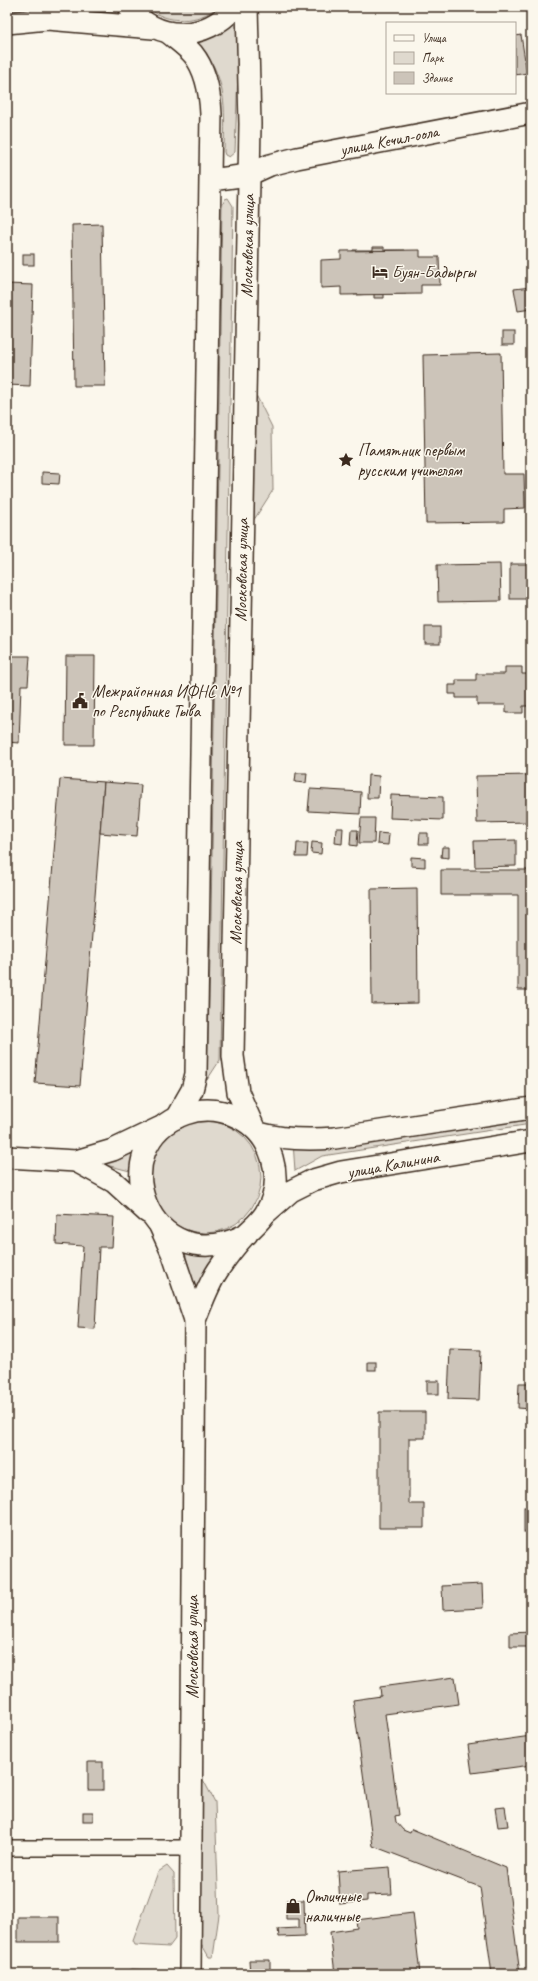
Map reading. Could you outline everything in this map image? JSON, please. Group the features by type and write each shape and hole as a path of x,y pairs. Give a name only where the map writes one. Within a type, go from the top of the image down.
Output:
{"main road":[{"path":"9,22 29,7"},
{"path":"129,7 136,16 161,30 193,54 204,75 210,95 211,180 196,1074 192,1090 171,1121 153,1137 145,1153 140,1170 142,1193 145,1204 157,1223"},
{"path":"9,22 47,19 161,30 186,34 207,29 225,18 234,7"},
{"name":"Московская улица","path":"247,7 250,124 233,1056 238,1092 257,1131"},
{"name":"улица Кечил-оола","path":"248,175 270,165 296,158 531,113"},
{"path":"211,180 248,175"},
{"name":"улица Калинина","path":"257,1131 286,1139 306,1140 335,1138 531,1108"},
{"path":"7,1157 76,1161 113,1150 171,1121 195,1111 212,1110 229,1113 245,1120 257,1131 273,1157 276,1176 274,1195 266,1212 246,1234 225,1243 202,1245 186,1242 172,1236 114,1182 76,1161"},
{"name":"улица Калинина","path":"266,1212 291,1191 313,1180 342,1172 531,1141"},
{"name":"Московская улица","path":"157,1223 173,1255 195,1320 190,1974"},
{"name":"Московская улица","path":"195,1320 218,1271 246,1234"}],"street":[{"path":"7,1848 190,1848"}],"green space":[{"path":"37,7 112,7 119,17 32,11"},
{"path":"148,7 217,7 201,16 182,20 164,17 155,13"},
{"path":"240,17 235,152 229,157 225,155 224,152 225,120 219,79 214,66 195,39 208,36 219,31"},
{"path":"228,198 233,206 220,1060 207,1080 211,921 222,206 225,199"},
{"path":"252,387 272,427 273,490 250,526"},
{"path":"531,1115 531,1124 322,1156 295,1171 293,1142"},
{"path":"205,1121 226,1125 244,1138 257,1156 261,1177 257,1198 244,1216 226,1229 205,1233 184,1229 166,1216 153,1198 149,1177 153,1156 166,1138 184,1125"},
{"path":"134,1152 134,1172 94,1162"},
{"path":"184,1249 217,1252 197,1297"},
{"path":"200,1774 215,1802 219,1915 213,1957 209,1957 199,1940"},
{"path":"167,1866 174,1874 175,1939 169,1947 135,1945 133,1941 158,1872"},
{"path":"131,1969 171,1971 173,1974 122,1974"}],"building":[{"path":"521,35 527,73 516,75 516,36"},
{"path":"102,224 105,386 74,386 72,225"},
{"name":"Буян-Бадыргы","path":"373,247 384,247 384,250 405,250 405,265 409,265 409,279 405,279 406,294 384,294 384,298 374,298 374,294 354,295 354,280 350,280 350,266 353,266 353,250 373,250"},
{"name":"Буян-Бадыргы","path":"420,250 420,257 439,257 440,285 421,285 421,294 341,295 341,287 321,288 321,260 341,259 341,251"},
{"path":"23,254 34,254 34,265 23,265"},
{"path":"7,284 33,285 30,386 7,385"},
{"path":"531,287 531,309 518,311 514,289"},
{"path":"502,332 514,332 514,345 502,345"},
{"path":"501,353 503,474 524,474 525,508 504,509 504,522 426,523 423,355"},
{"path":"42,472 60,473 59,484 42,483"},
{"path":"500,564 501,601 438,602 437,565"},
{"path":"510,564 531,564 531,599 510,599"},
{"path":"425,627 440,627 440,644 425,644"},
{"path":"7,656 30,656 28,685 21,685 19,743 7,742"},
{"name":"Межрайонная ИФНС №1 по Республике Тыва","path":"66,656 95,656 94,745 65,745"},
{"path":"505,667 522,667 522,674 531,674 531,706 523,706 523,713 506,713 506,705 477,705 477,698 456,698 456,694 449,694 449,685 456,685 456,680 476,680 476,674 505,674"},
{"path":"296,773 307,773 306,783 295,782"},
{"path":"368,775 379,776 378,798 367,798"},
{"path":"531,775 531,822 477,823 476,776"},
{"path":"60,779 104,782 80,1086 35,1083"},
{"path":"104,782 141,785 137,836 100,833"},
{"path":"310,789 361,792 360,814 308,811"},
{"path":"391,795 443,797 443,820 390,818"},
{"path":"361,818 375,818 374,843 359,843"},
{"path":"336,828 343,828 342,844 335,843"},
{"path":"351,830 358,830 357,846 350,845"},
{"path":"378,833 389,834 388,845 377,844"},
{"path":"420,833 428,833 428,844 419,844"},
{"path":"516,840 516,866 475,867 474,841"},
{"path":"312,842 322,843 321,854 311,853"},
{"path":"297,843 308,843 307,857 296,857"},
{"path":"442,847 449,847 449,858 441,857"},
{"path":"411,857 425,858 425,867 411,866"},
{"path":"441,870 531,870 531,990 518,990 518,895 441,895"},
{"path":"417,888 418,1003 372,1004 371,889"},
{"path":"57,1214 114,1217 112,1247 99,1247 95,1329 78,1328 83,1246 56,1244"},
{"path":"450,1349 481,1350 479,1400 448,1399"},
{"path":"368,1362 376,1362 376,1370 368,1370"},
{"path":"427,1381 439,1381 439,1394 427,1394"},
{"path":"519,1383 531,1383 531,1409 518,1408"},
{"path":"379,1412 425,1412 425,1438 409,1438 409,1504 424,1504 424,1528 379,1528"},
{"path":"524,1507 531,1507 531,1532 524,1532"},
{"path":"482,1584 483,1608 443,1610 442,1586"},
{"path":"531,1632 531,1647 510,1647 510,1633"},
{"path":"455,1677 459,1704 385,1714 399,1815 395,1816 396,1822 403,1830 410,1833 412,1829 506,1868 520,1974 492,1974 480,1887 373,1846 353,1700 381,1696 380,1687"},
{"path":"531,1736 531,1765 472,1773 468,1745"},
{"path":"88,1762 103,1762 103,1790 88,1790"},
{"path":"505,1807 508,1826 498,1827 495,1808"},
{"path":"83,1812 93,1812 93,1821 83,1821"},
{"path":"390,1867 392,1894 367,1895 367,1901 340,1904 338,1871"},
{"path":"286,1900 304,1900 305,1936 279,1937 278,1929 299,1928 299,1919 286,1919"},
{"path":"413,1913 420,1974 335,1974 330,1932 357,1928 356,1920"},
{"path":"18,1917 59,1917 59,1942 18,1942"},
{"path":"249,1960 270,1960 270,1974 250,1974"},
{"path":"41,1972 83,1973 83,1974 41,1974"}],"place":[{"name":"Буян-Бадыргы","path":"380,272"},
{"name":"Памятник первым русским учителям","path":"346,460"},
{"name":"Межрайонная ИФНС №1 по Республике Тыва","path":"80,701"},
{"name":"Отличные наличные","path":"293,1906"}]}
